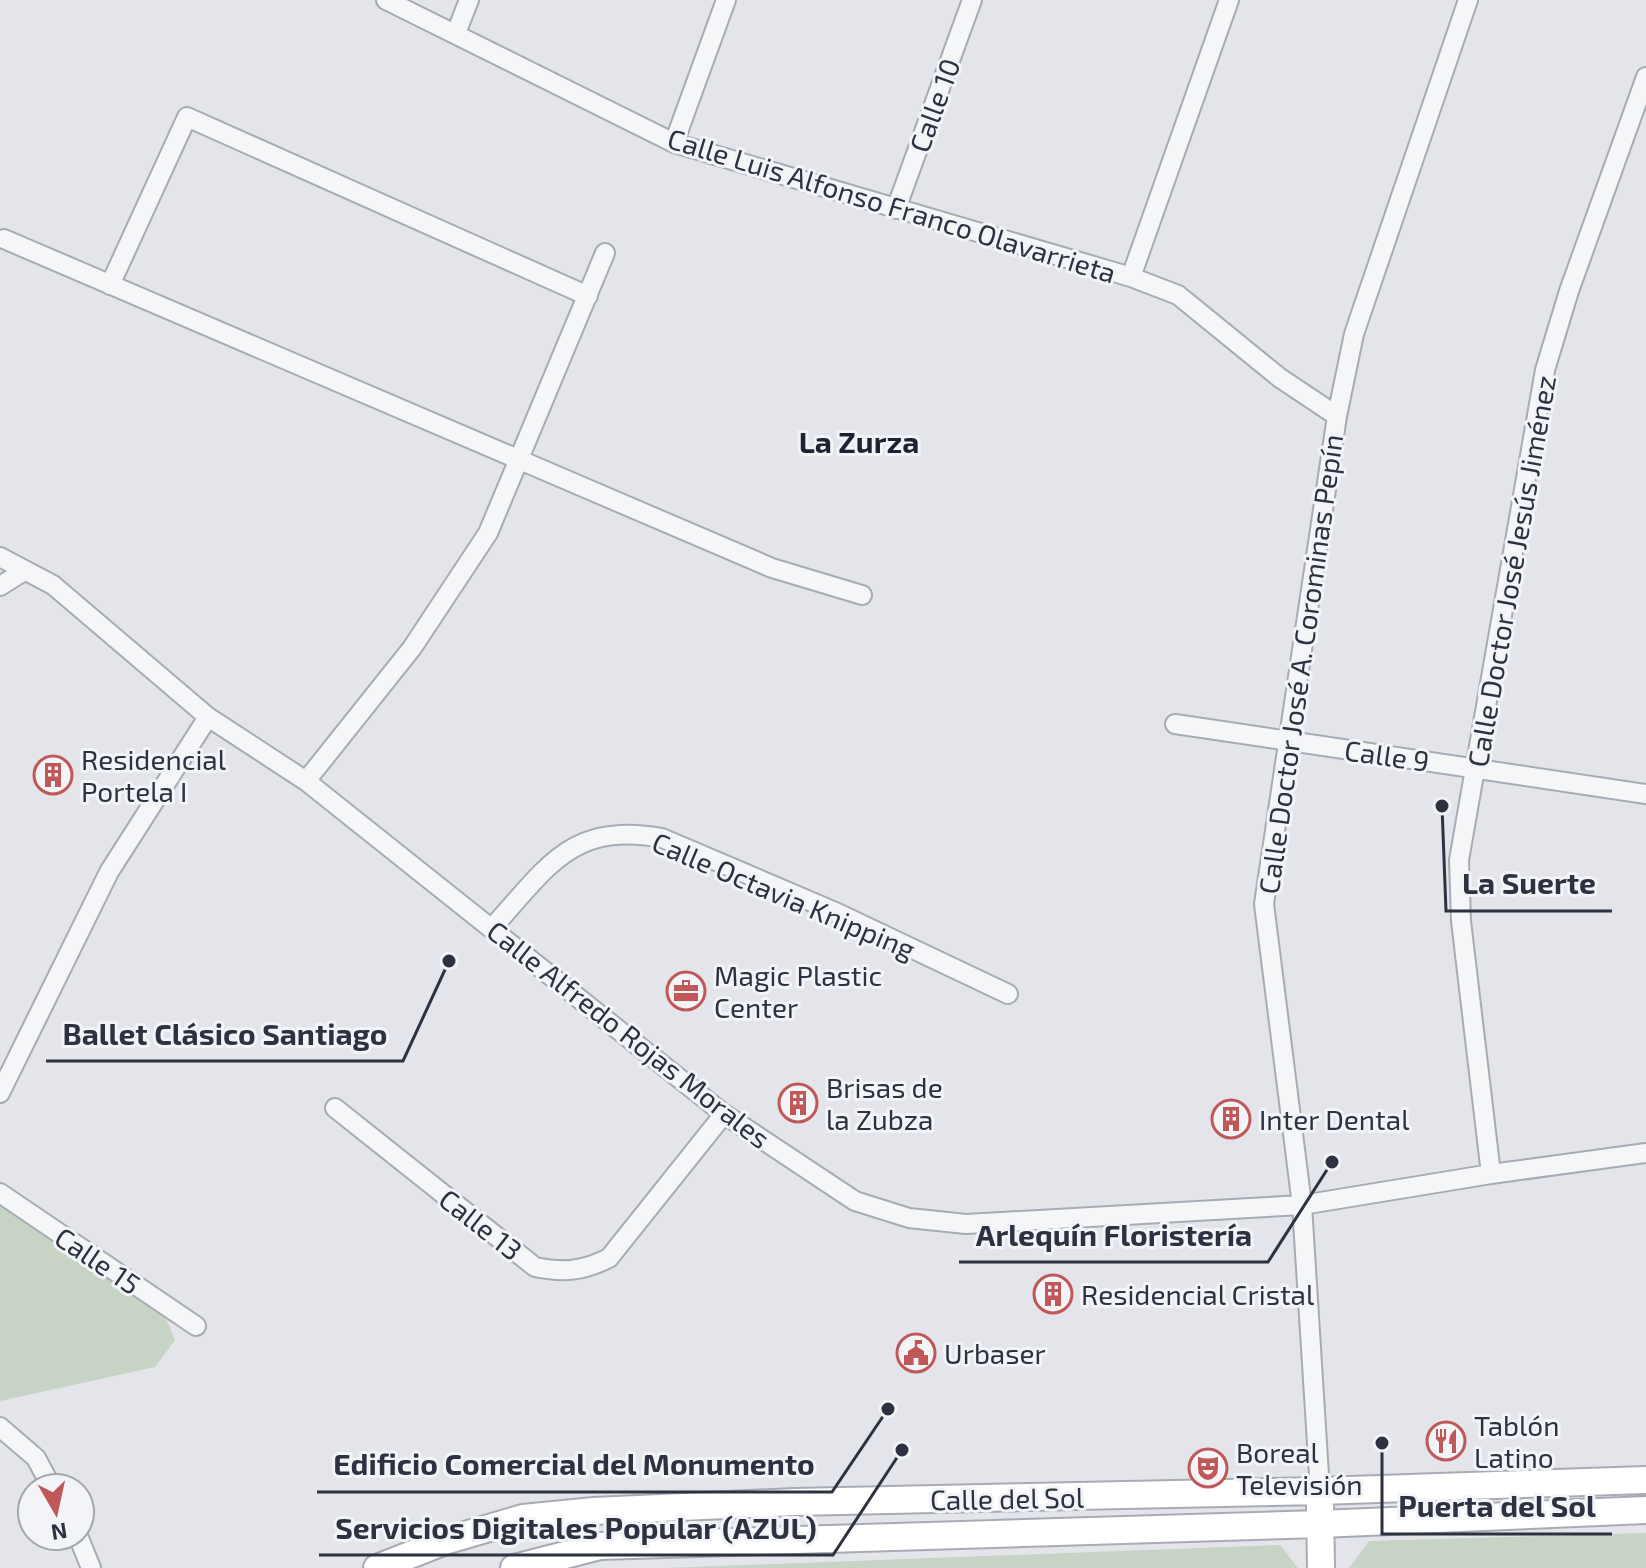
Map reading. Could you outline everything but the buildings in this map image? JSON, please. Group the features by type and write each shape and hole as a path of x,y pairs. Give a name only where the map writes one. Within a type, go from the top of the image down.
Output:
{"main road":[{"name":"Calle del Sol","path":"377,1568 448,1540 523,1518 594,1511 794,1502 1320,1491 1646,1480"},
{"path":"1320,1491 1321,1568"},
{"path":"793,1538 794,1502"},
{"name":"Calle del Sol","path":"514,1568 600,1546 1320,1524 1646,1510"}],"street":[{"name":"Calle Luis Alfonso Franco Olavarrieta","path":"386,0 674,143 1131,277 1178,295 1280,378 1337,416"},
{"path":"456,33 469,0"},
{"path":"674,143 726,0"},
{"name":"Calle 10","path":"896,209 972,0"},
{"path":"1131,277 1229,0"},
{"name":"Calle Doctor José A. Corominas Pepín","path":"1320,1491 1302,1205 1264,904 1337,416 1362,307 1468,0"},
{"name":"Calle Doctor José Jesús Jiménez","path":"1491,1174 1461,906 1459,860 1545,370 1569,291 1646,77"},
{"path":"110,285 187,117 588,296"},
{"path":"4,239 772,568 862,595"},
{"path":"306,781 412,648 488,533 605,253"},
{"name":"Calle Alfredo Rojas Morales","path":"0,557 53,585 208,717 306,781 724,1114 855,1201 881,1211 923,1221 966,1224 1302,1205 1491,1174 1646,1153"},
{"path":"0,586 24,571"},
{"path":"0,1093 109,872 208,717"},
{"name":"Calle 9","path":"1175,724 1646,794"},
{"name":"Calle Octavia Knipping","path":"492,928 554,860 597,837 637,833 662,838 833,911 1008,994"},
{"name":"Calle 13","path":"335,1108 535,1267 561,1272 587,1269 609,1258 724,1114"},
{"name":"Calle 15","path":"0,1193 196,1326"},
{"path":"0,1427 36,1458 43,1472"}],"green space":[{"path":"0,1200 153,1288 175,1340 155,1367 0,1401"},
{"path":"1646,1533 1646,1568 1349,1568 1369,1541"},
{"path":"1280,1545 1298,1568 666,1568"}],"place":[{"name":"Residencial Portela I","path":"53,775"},
{"name":"La Suerte","path":"1442,806"},
{"name":"Ballet Clásico Santiago","path":"449,961"},
{"name":"Magic Plastic Center","path":"686,991"},
{"name":"Brisas de la Zubza","path":"798,1103"},
{"name":"Inter Dental","path":"1231,1119"},
{"name":"Arlequín Floristería","path":"1332,1162"},
{"name":"Residencial Cristal","path":"1053,1294"},
{"name":"Urbaser","path":"916,1353"},
{"name":"Edificio Comercial del Monumento","path":"888,1409"},
{"name":"Tablón Latino","path":"1446,1441"},
{"name":"Puerta del Sol","path":"1382,1443"},
{"name":"Servicios Digitales Popular (AZUL)","path":"902,1450"},
{"name":"Boreal Televisión","path":"1208,1468"}],"district":[{"name":"La Zurza","path":"859,441"}]}
